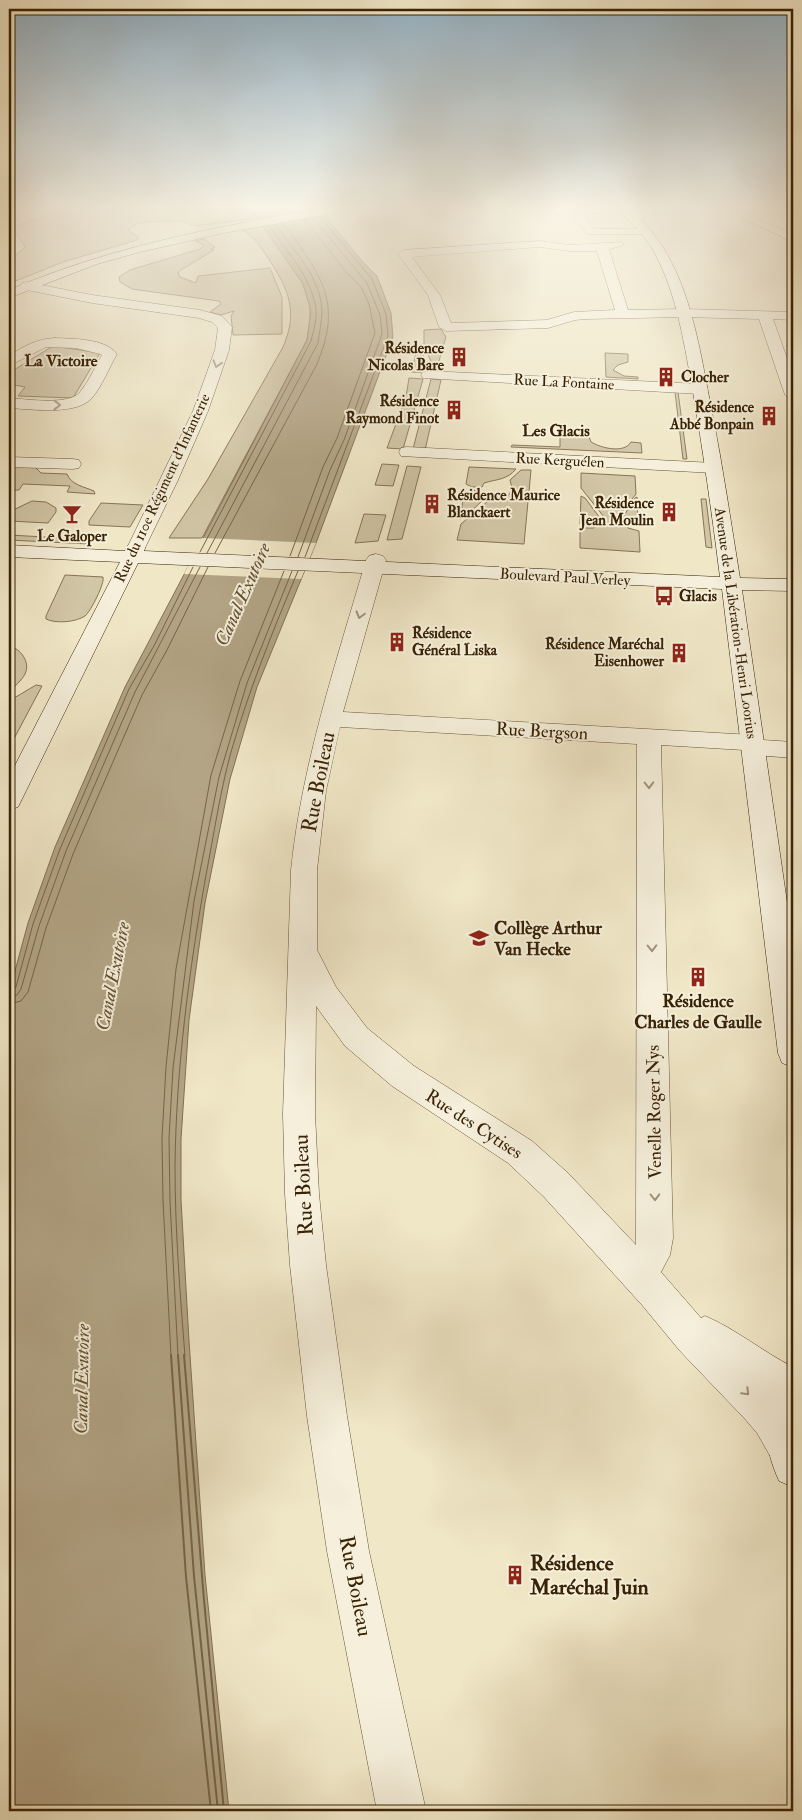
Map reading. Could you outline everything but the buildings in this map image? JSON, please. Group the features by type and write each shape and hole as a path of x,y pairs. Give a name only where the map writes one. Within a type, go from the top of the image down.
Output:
{"street":[{"name":"Rue du 110e Régiment d'Infanterie","path":"9,801 16,772 136,547 183,452 208,391 224,341 224,327 214,317 36,291"},
{"path":"432,291 446,327 544,324 571,317 623,314 684,313 793,316"},
{"path":"616,291 623,314"},
{"name":"Avenue de la Libération-Henri Loorius","path":"677,291 684,313 714,468 754,745 793,1053"},
{"path":"765,316 793,395"},
{"path":"9,362 37,345 51,342 100,348 110,354 86,395 79,401 62,406 9,403"},
{"name":"Rue La Fontaine","path":"428,375 700,389"},
{"name":"Rue Kerguélen","path":"407,452 714,468"},
{"path":"9,462 73,464"},
{"path":"9,543 136,547"},
{"path":"9,551 136,547"},
{"name":"Boulevard Paul Verley","path":"136,547 164,554 730,579 793,585"},
{"name":"Rue Boileau","path":"375,564 330,719 317,772 304,859 299,1114 304,1217 312,1299 332,1454 348,1551 402,1811"},
{"name":"Boulevard Paul Verley","path":"730,579 793,576"},
{"name":"Rue Bergson","path":"330,719 649,736 793,750"},
{"name":"Venelle Roger Nys","path":"646,1282 655,1238 649,736"},
{"name":"Rue des Cytises","path":"302,951 326,996 356,1037 403,1076 520,1152 556,1185 646,1282 693,1338 766,1412 790,1457"},
{"name":"Rue des Cytises","path":"646,1282 722,1347 793,1388"},
{"path":"790,1457 787,1426 793,1409"}],"shaded area":[{"path":"146,291 279,291 282,297 282,334 233,335 231,316 234,311 221,315 210,312 221,304 219,301"},
{"path":"286,291 305,291 310,314 307,340 202,538 169,538 208,479 282,349 290,324 291,313"},
{"path":"441,329 446,337 436,371 432,371 432,364 424,345 424,330"},
{"path":"53,346 100,353 73,398 18,396 25,387 9,384 9,373"},
{"path":"418,346 426,362 426,373 411,372"},
{"path":"605,353 628,354 628,362 618,365 613,370 624,376 638,377 638,379 606,377"},
{"path":"409,378 423,379 403,449 387,448 406,397"},
{"path":"431,379 441,380 425,450 413,449"},
{"path":"675,392 678,392 687,459 683,459"},
{"path":"554,432 588,434 591,442 612,449 623,448 631,442 641,443 642,453 511,447 512,445 560,447 560,435"},
{"path":"9,464 33,465 41,473 67,474 72,481 94,491 95,494 67,492 70,486 23,484 19,490 9,490"},
{"path":"382,464 399,465 393,486 375,485"},
{"path":"407,466 421,467 402,539 387,540"},
{"path":"469,467 516,469 505,477 484,483 482,487 472,487 466,484"},
{"path":"521,470 531,470 524,544 457,540 461,524 487,502 509,495 512,488 510,480"},
{"path":"581,473 635,476 636,494 618,517 623,517 637,497 638,525 628,525 628,528 639,531 640,552 580,548 580,531 585,528 594,528 594,525 580,524 581,496 585,498 600,518 604,517 581,488"},
{"path":"471,490 481,491 484,499 465,517 460,519 464,493"},
{"path":"701,499 706,499 712,548 706,547"},
{"path":"32,501 46,502 56,508 56,512 48,523 9,521 9,512"},
{"path":"101,503 143,505 130,527 89,525 89,521"},
{"path":"364,514 386,515 378,541 355,543"},
{"path":"9,535 81,539 87,536 94,536 89,544 9,540"},
{"path":"65,575 103,577 102,585 91,609 85,616 66,622 50,621 46,619 46,616"},
{"path":"9,646 13,647 23,656 27,665 24,676 9,692"},
{"path":"36,685 42,686 9,748 9,701"}],"water":[{"name":"Canal Exutoire","path":"305,291 383,291 391,313 393,337 316,543 257,687 230,779 205,903 189,1020 181,1139 181,1200 205,1575 229,1811 9,1811 9,993 28,923 55,847 125,687 307,340 311,311"}],"pier":[{"path":"202,538 316,543 301,579 184,574"}],"place":[{"name":"Résidence Nicolas Bare","path":"459,357"},
{"name":"Clocher","path":"666,377"},
{"name":"Résidence Raymond Finot","path":"454,410"},
{"name":"Résidence Abbé Bonpain","path":"769,416"},
{"name":"Résidence Maurice Blanckaert","path":"432,504"},
{"name":"Résidence Jean Moulin","path":"669,512"},
{"name":"Le Galoper","path":"72,514"},
{"name":"Glacis","path":"664,596"},
{"name":"Résidence Général Liska","path":"397,642"},
{"name":"Résidence Maréchal Eisenhower","path":"679,653"},
{"name":"Collège Arthur Van Hecke","path":"479,938"},
{"name":"Résidence Charles de Gaulle","path":"698,977"},
{"name":"Résidence Maréchal Juin","path":"515,1575"}],"district":[{"name":"La Victoire","path":"61,360"},
{"name":"Les Glacis","path":"556,430"}]}
